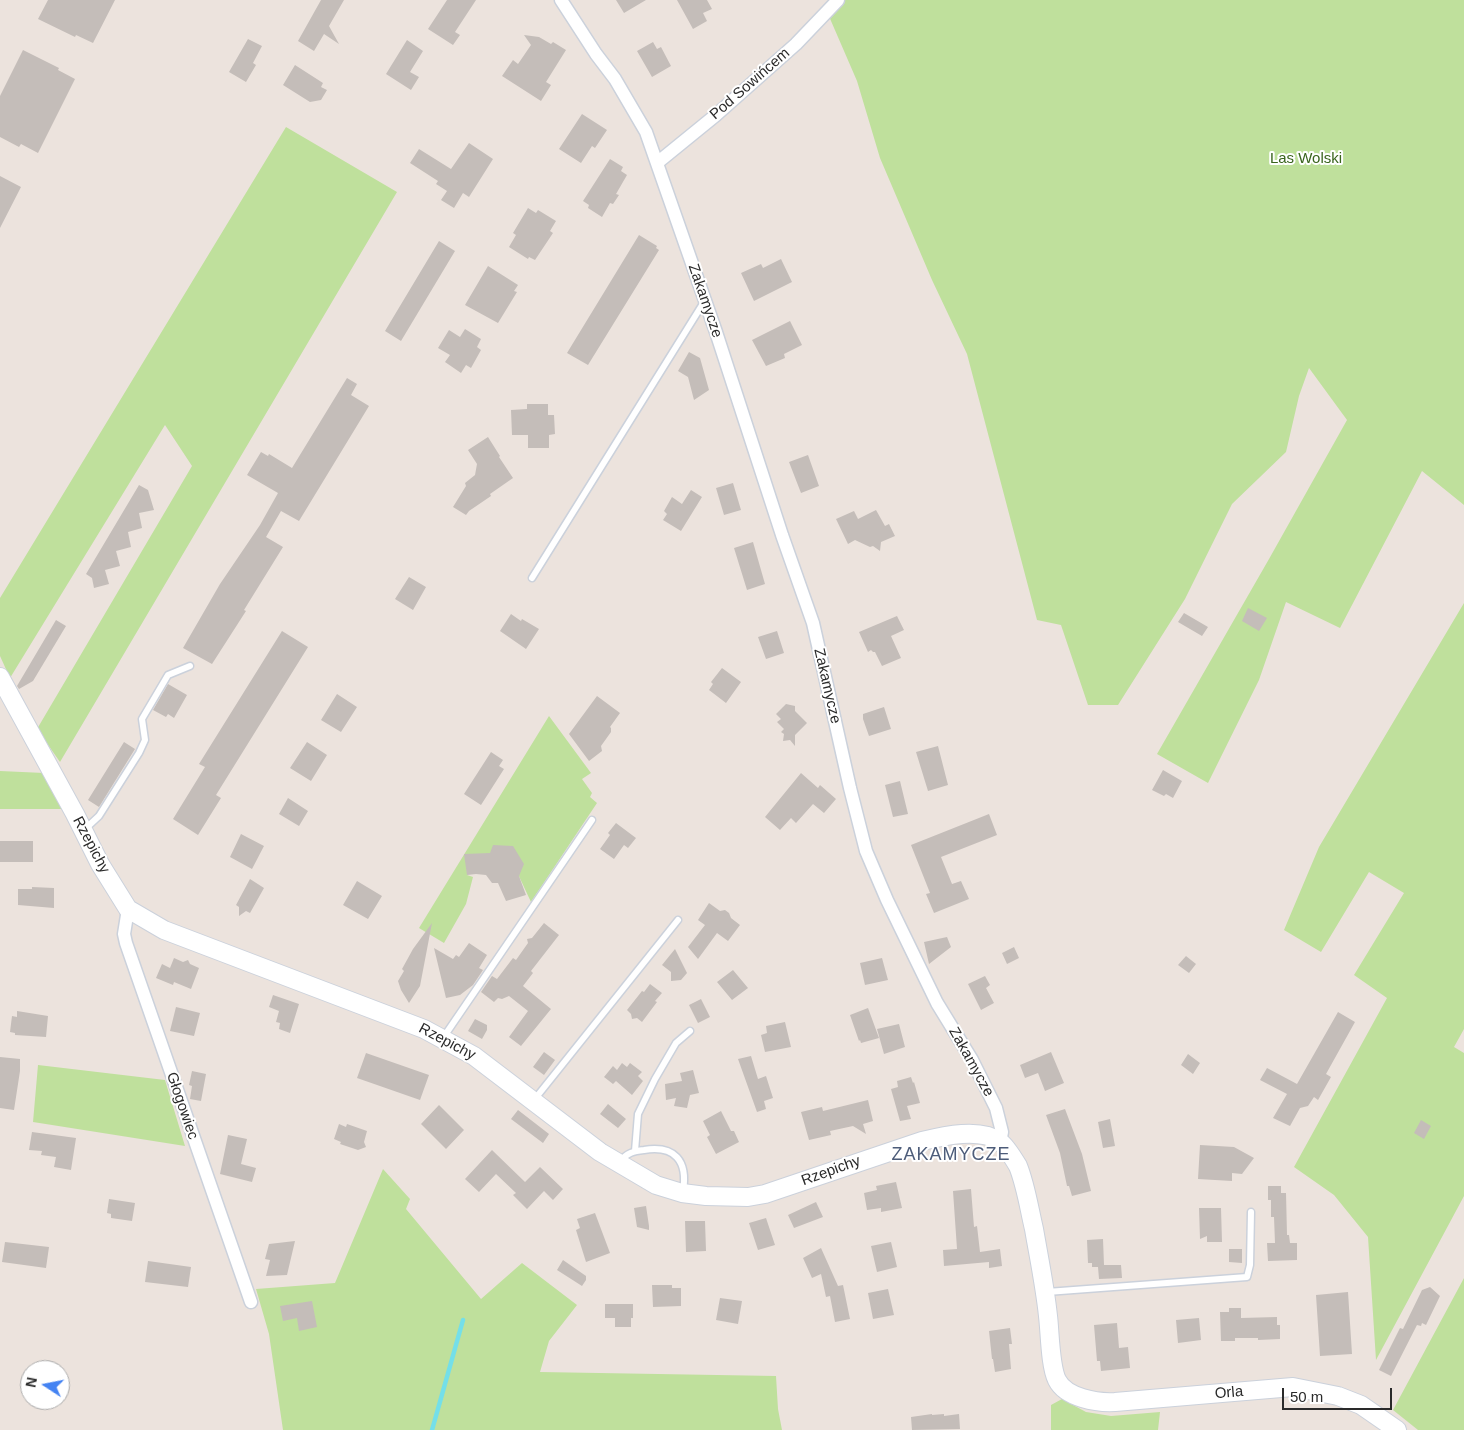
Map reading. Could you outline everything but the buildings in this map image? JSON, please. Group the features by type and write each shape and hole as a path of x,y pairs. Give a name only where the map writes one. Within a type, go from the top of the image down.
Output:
{"street":[{"name":"Zakamycze","path":"561,0 596,54 615,79 646,132 813,623 866,851 887,900 937,1002 972,1060 996,1108 1002,1132 1000,1142"},
{"name":"Pod Sowińcem","path":"657,163 796,44 838,0"},
{"name":"Rzepichy","path":"1,682 100,864 128,909 164,930 424,1029 474,1056 600,1152 656,1185 682,1193 748,1197 765,1194 895,1149 944,1136 965,1133 986,1135 1000,1142"},
{"name":"Głogowiec","path":"128,909 124,934 126,943 252,1302"},
{"path":"1000,1142 1017,1164 1025,1187 1046,1292"},
{"name":"Orla","path":"1046,1292 1052,1358 1057,1381 1066,1390 1098,1403 1292,1387 1338,1396 1361,1405 1397,1430"}],"lane":[{"path":"532,578 705,301"},
{"path":"83,830 94,823 139,753 144,740 142,720 168,675 190,666"},
{"path":"442,1039 592,820"},
{"path":"534,1101 678,920"},
{"path":"635,1151 638,1114 655,1079 676,1043 690,1031"},
{"path":"618,1164 624,1156 635,1151 660,1148 668,1150 678,1158 684,1176 682,1193"},
{"path":"1046,1292 1248,1277 1251,1212"}],"green space":[{"name":"Las Wolski","path":"837,0 1464,0 1464,505 1422,471 1340,628 1286,602 1259,680 1208,783 1157,754 1347,420 1309,368 1299,396 1286,452 1232,504 1185,599 1118,705 1088,705 1061,625 1037,620 967,354 932,280 880,158 857,81 828,14"},
{"path":"286,127 397,192 60,762 37,729 192,466 165,425 10,678 0,656 0,598"},
{"path":"1464,603 1464,1029 1454,1047 1464,1053 1464,1196 1376,1360 1368,1237 1334,1195 1294,1167 1387,998 1354,975 1404,893 1369,872 1321,952 1284,930 1319,847"},
{"path":"549,716 591,773 582,779 592,793 590,797 597,803 531,902 517,872 489,854 467,875 473,877 466,904 444,943 419,928"},
{"path":"0,771 44,773 62,809 0,809"},
{"path":"38,1065 165,1080 185,1146 33,1122"},
{"path":"383,1169 410,1199 406,1209 481,1299 522,1263 577,1305 549,1341 540,1372 776,1376 778,1409 782,1430 283,1430 269,1334 256,1289 335,1283"},
{"path":"1464,1278 1464,1430 1418,1430 1393,1410"},
{"path":"1062,1399 1086,1412 1111,1416 1160,1412 1158,1430 1051,1430 1051,1405"}],"waterway":[{"path":"432,1430 463,1320"}],"district":[{"name":"ZAKAMYCZE","path":"951,1155"}]}
